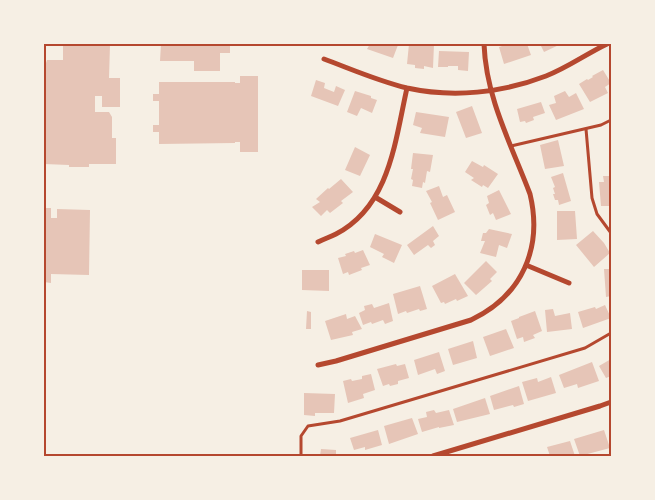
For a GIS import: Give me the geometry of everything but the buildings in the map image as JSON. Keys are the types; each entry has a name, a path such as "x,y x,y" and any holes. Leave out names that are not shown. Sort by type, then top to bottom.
{"street":[{"path":"318,365 471,320 490,309 508,294 526,265 530,254 534,223 530,194 499,118 486,69 484,44"},
{"path":"324,59 407,88 448,93 491,91 547,76 606,44"},
{"path":"318,242 346,228 375,197 390,164 407,88"},
{"path":"375,197 400,212"},
{"path":"526,265 569,283"},
{"path":"433,456 611,402"}],"lane":[{"path":"510,146 601,126 611,120"},
{"path":"586,129 592,198 597,214 611,233"},
{"path":"301,456 301,436 308,426 340,421 585,348 611,333"}]}
